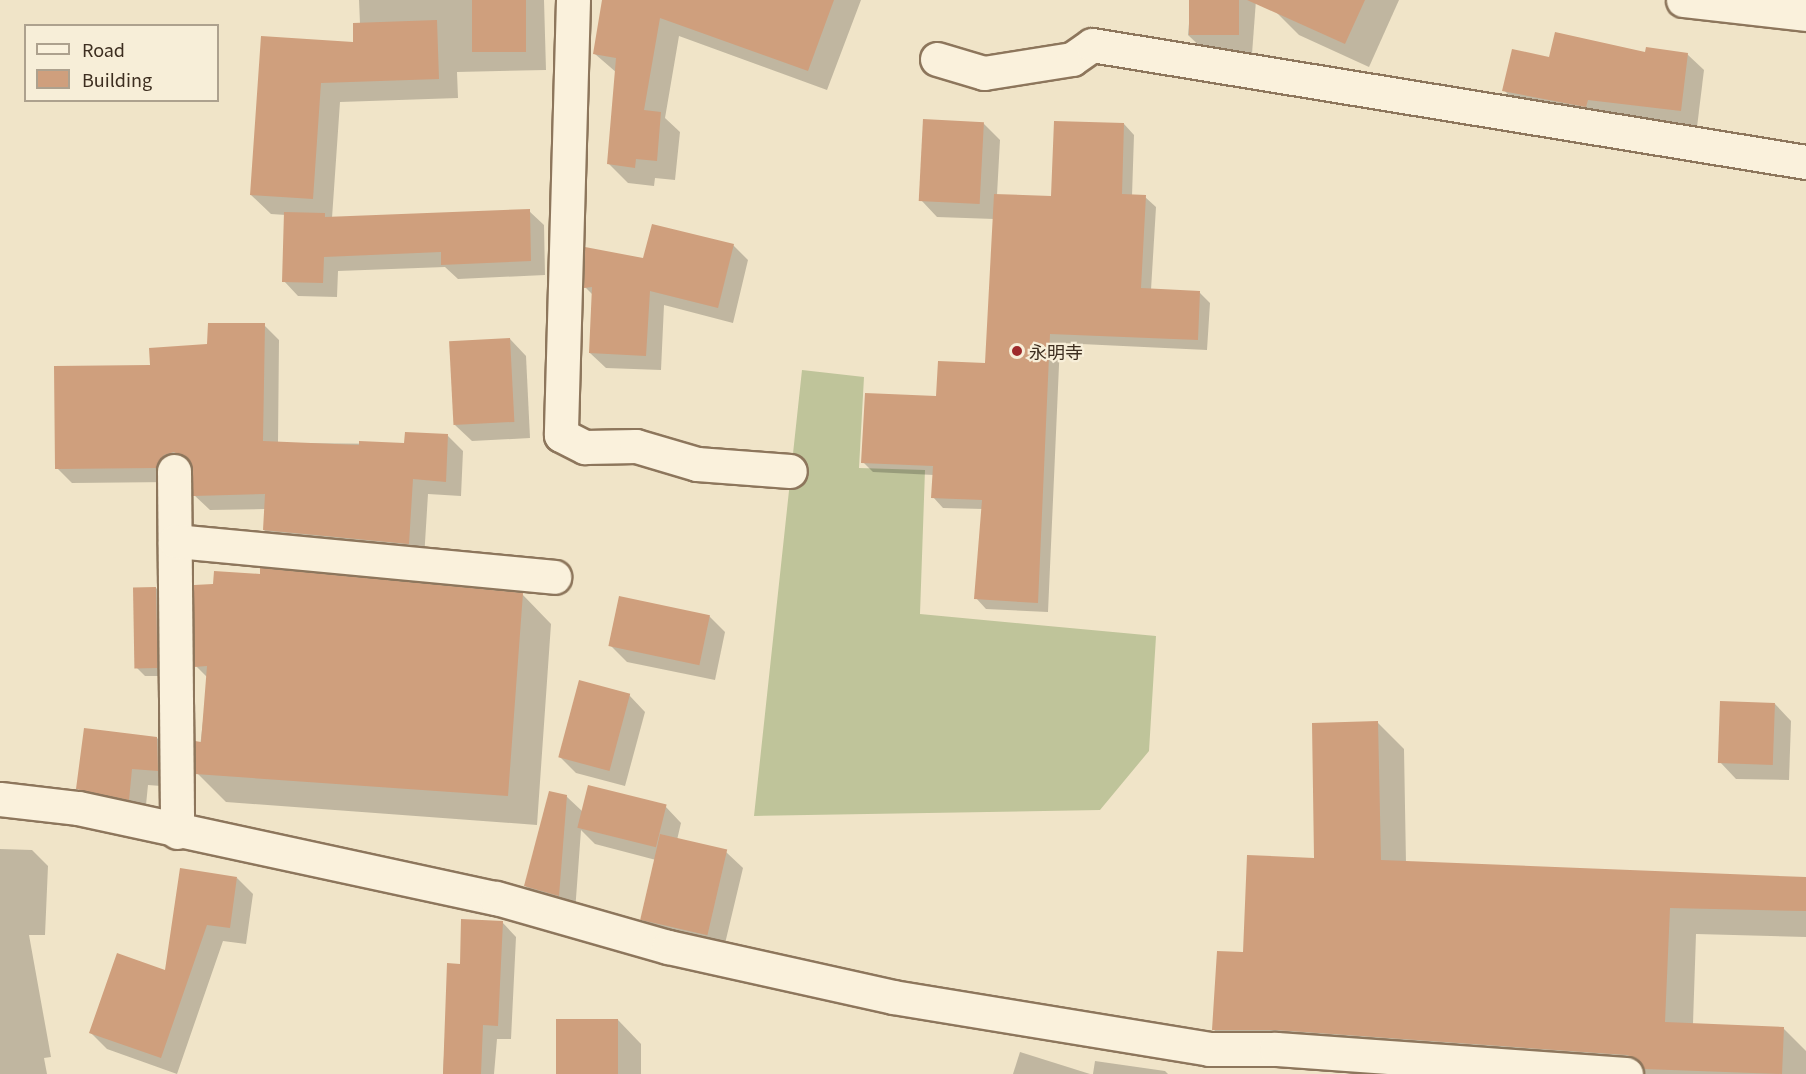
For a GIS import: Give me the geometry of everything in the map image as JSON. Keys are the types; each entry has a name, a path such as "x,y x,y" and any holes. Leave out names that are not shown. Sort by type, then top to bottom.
{"street":[{"path":"573,0 561,435 585,447 636,446 697,464 790,471"},
{"path":"1683,0 1806,14"},
{"path":"938,59 984,73 1072,59 1092,45 1806,162"},
{"path":"174,471 177,832"},
{"path":"175,542 554,577"},
{"path":"0,799 78,808 177,832 496,898 668,947 893,997 1209,1049 1276,1049 1626,1074"}],"green space":[{"path":"802,370 864,377 859,468 925,470 920,614 1156,636 1149,751 1100,810 754,816"}],"building":[{"path":"472,0 526,0 526,52 472,52"},
{"path":"602,0 834,0 808,71 660,18 644,110 661,112 657,161 636,159 635,168 607,164 616,58 593,54"},
{"path":"1189,0 1239,0 1239,35 1189,35"},
{"path":"1247,0 1365,0 1345,44"},
{"path":"437,20 439,79 321,83 313,199 250,195 261,36 353,42 353,23"},
{"path":"1555,32 1645,52 1646,47 1688,53 1681,111 1588,100 1586,107 1502,91 1512,49 1549,57"},
{"path":"923,119 984,122 980,204 919,201"},
{"name":"永明寺","path":"1054,121 1124,123 1122,194 1146,195 1141,288 1200,291 1198,340 1050,334 1038,603 974,599 982,500 931,498 933,466 861,463 865,393 936,396 938,361 985,363 994,194 1051,196"},
{"path":"530,209 531,261 441,265 441,252 324,257 323,283 282,282 284,212 325,213 325,217"},
{"path":"652,224 734,244 718,308 650,291 646,356 589,353 592,287 584,288 585,247 643,258"},
{"path":"208,323 265,323 263,441 359,445 359,441 404,443 405,432 448,434 446,482 413,479 409,544 263,530 265,494 193,496 190,462 174,452 164,455 156,468 55,469 54,366 150,365 149,348 207,344"},
{"path":"510,338 514,422 453,425 449,341"},
{"path":"260,568 523,593 508,796 195,774 195,741 201,742 207,666 194,667 194,585 213,584 214,571 260,574"},
{"path":"133,587 156,587 157,668 134,668"},
{"path":"619,596 710,615 699,665 608,646"},
{"path":"579,680 630,694 609,771 558,757"},
{"path":"1720,701 1775,703 1773,765 1718,763"},
{"path":"1378,721 1381,860 1806,877 1806,911 1670,908 1665,1022 1784,1027 1782,1074 1644,1069 1637,1059 1627,1055 1277,1030 1212,1030 1217,951 1243,952 1247,855 1314,858 1312,723"},
{"path":"84,728 157,737 158,771 132,769 129,800 76,789"},
{"path":"588,785 667,805 656,847 577,828"},
{"path":"549,791 567,795 559,896 524,886"},
{"path":"660,834 727,850 707,935 640,920"},
{"path":"180,868 237,877 230,928 207,925 161,1058 89,1033 117,953 165,970"},
{"path":"461,919 503,921 498,1026 483,1025 481,1074 443,1074 447,963 460,964"},
{"path":"556,1019 618,1019 618,1074 556,1074"}],"place":[{"name":"永明寺","path":"1017,351"}]}
